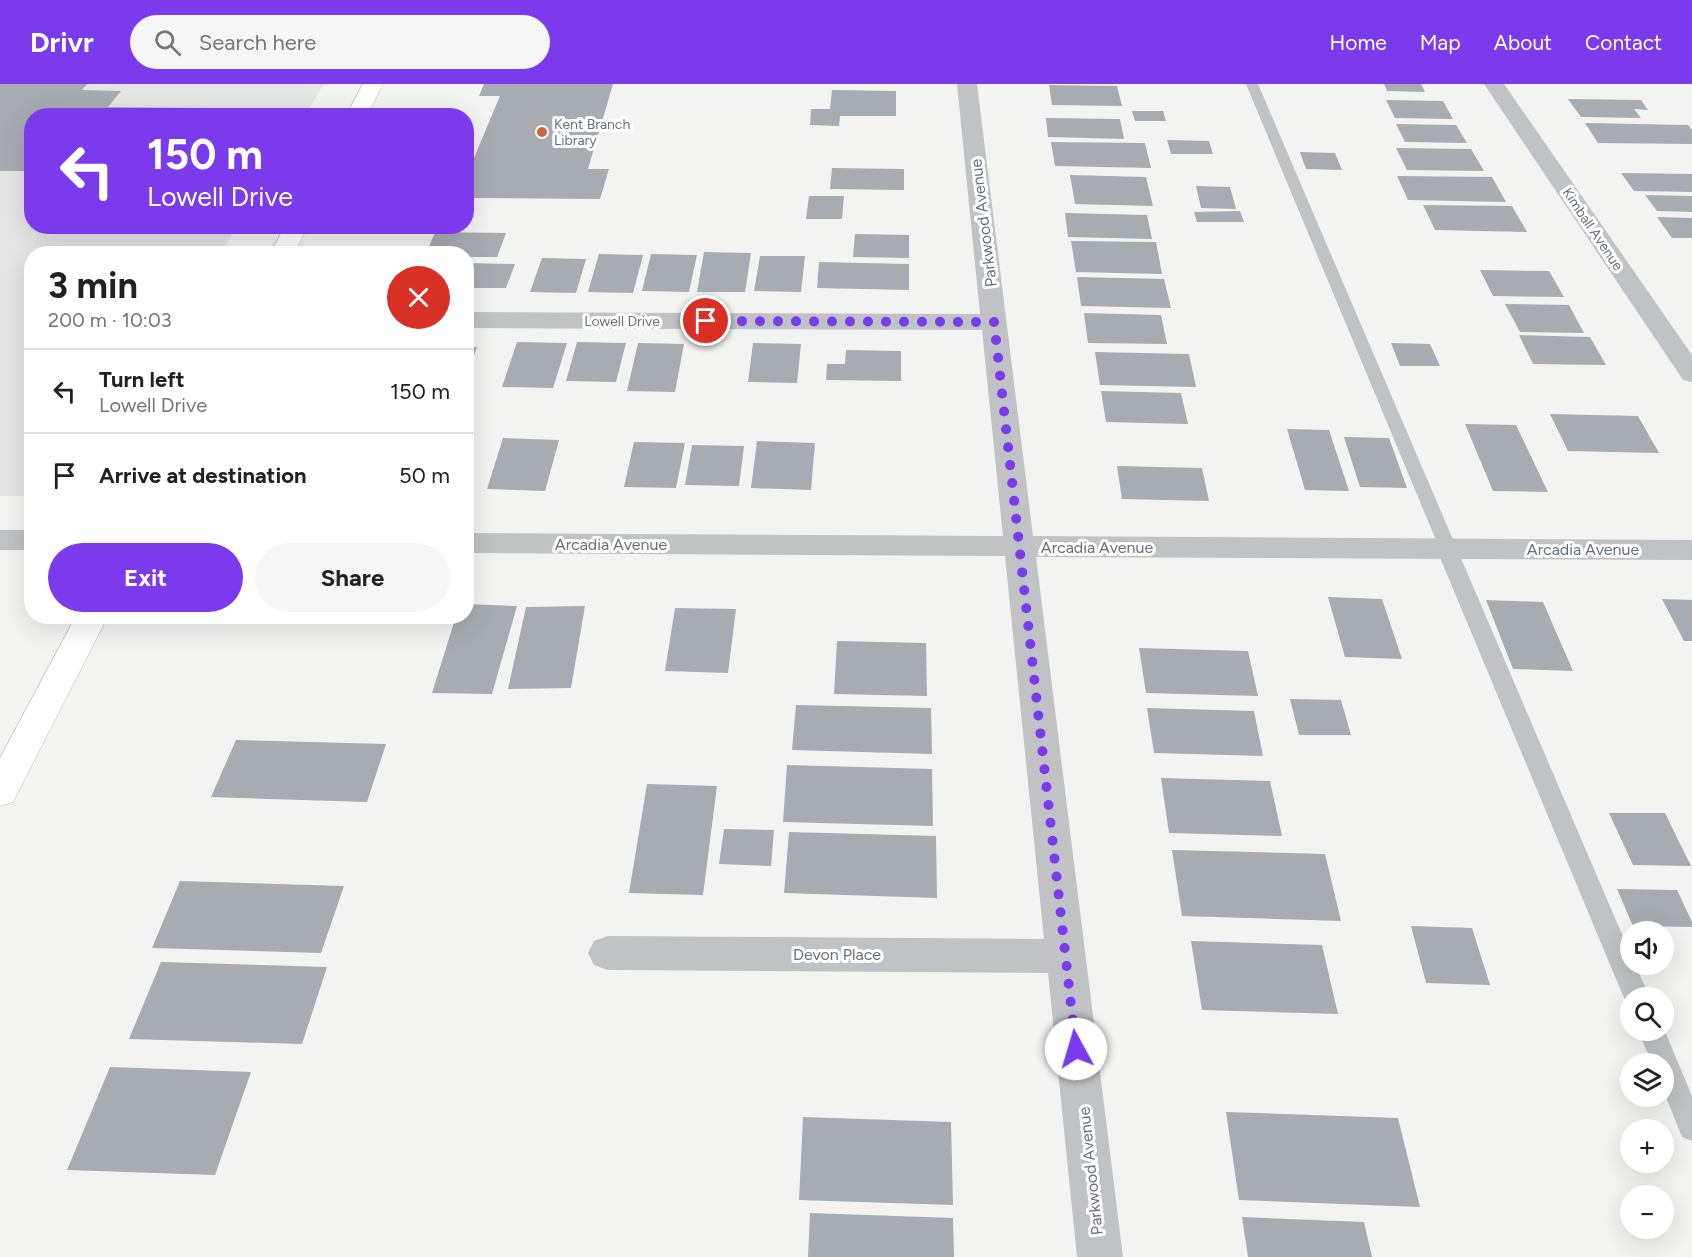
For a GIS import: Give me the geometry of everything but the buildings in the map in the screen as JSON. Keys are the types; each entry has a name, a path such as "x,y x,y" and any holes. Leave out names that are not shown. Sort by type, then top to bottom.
{"main road":[{"path":"360,108 373,84"},
{"path":"0,792 88,624"}],"street":[{"name":"Parkwood Avenue","path":"967,84 1100,1257"},
{"name":"Kimball Avenue","path":"1494,84 1692,374"},
{"name":"Lowell Drive","path":"474,320 994,322"},
{"path":"0,540 24,540"},
{"name":"Arcadia Avenue","path":"474,543 1692,550"},
{"name":"Devon Place","path":"608,952 1066,956"}],"lane":[{"path":"1252,84 1631,987"},
{"path":"1656,1041 1692,1128"}],"shaded area":[{"path":"0,84 324,84 309,108 24,108 24,234 233,234 225,246 24,246 24,496 0,496"}],"place":[{"name":"Kent Branch Library","path":"542,132"}],"route":[{"path":"706,321 994,322 1076,1049"}]}
